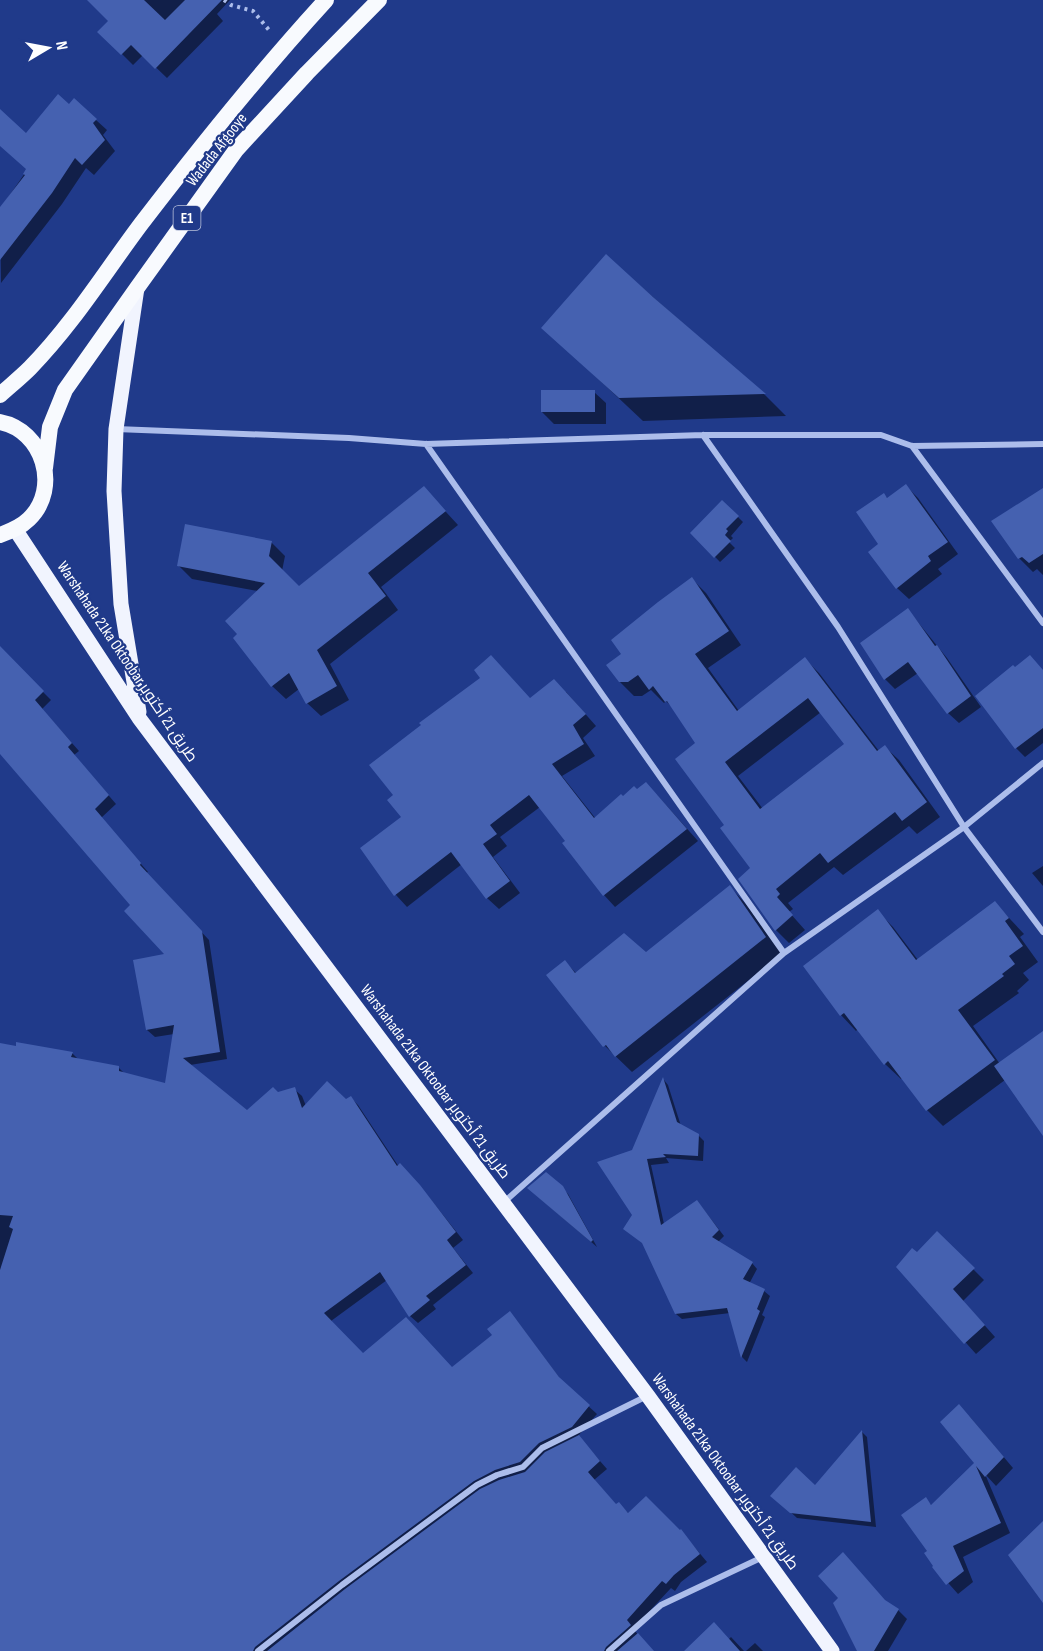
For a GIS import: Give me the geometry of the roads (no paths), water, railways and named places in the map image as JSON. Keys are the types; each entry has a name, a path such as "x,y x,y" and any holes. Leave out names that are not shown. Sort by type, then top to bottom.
{"highway":[{"name":"Wadada Afgooye","path":"0,395 30,368 65,328 141,224 283,47 326,0"},
{"name":"Wadada Afgooye","path":"8,532 30,518 40,503 45,486 50,427 65,390 236,150 379,0"},
{"path":"0,422 9,424 26,434 39,450 45,468"}],"main road":[{"path":"137,288 116,429 114,491 121,604 140,718"},
{"name":"Warshahada 21ka Oktoobar طريق 21 أكتوبر","path":"8,532 140,718 648,1396 832,1651"}],"street":[{"path":"116,429 349,438 426,444 703,435 881,435 912,446 1043,444"},
{"path":"703,435 838,627 964,827 1043,932"},
{"path":"426,444 784,953"},
{"path":"912,446 1043,623"},
{"path":"503,1203 784,953 964,827 1043,763"},
{"path":"258,1651 342,1585 477,1485 497,1475 523,1467 542,1448 648,1396"},
{"path":"609,1651 661,1605 763,1557"}]}
